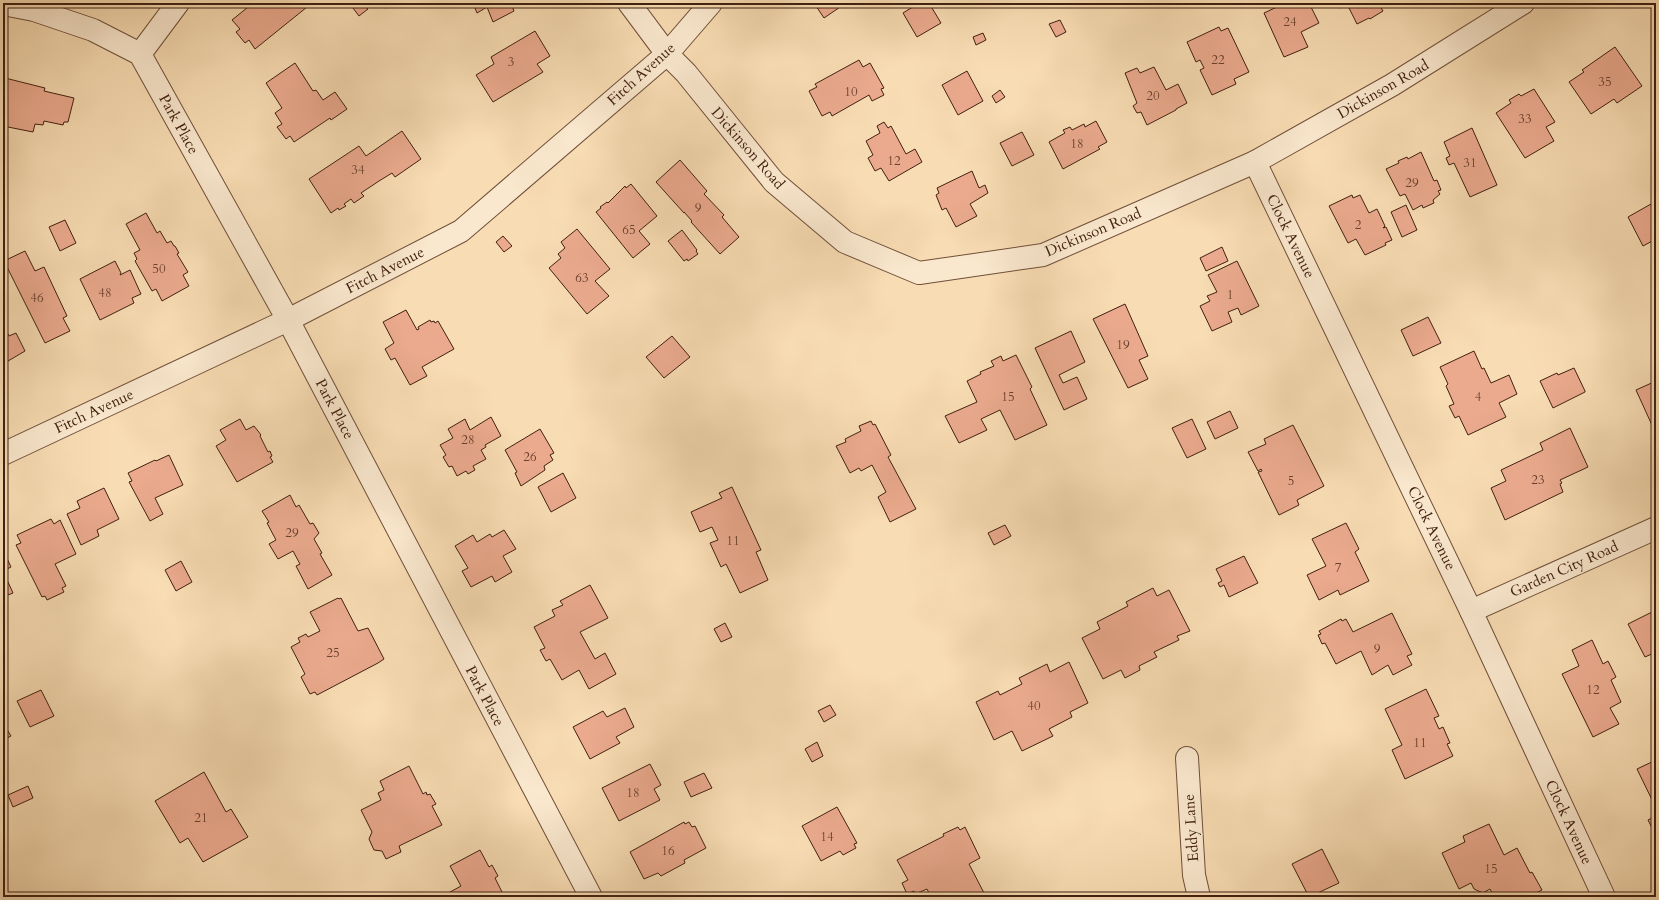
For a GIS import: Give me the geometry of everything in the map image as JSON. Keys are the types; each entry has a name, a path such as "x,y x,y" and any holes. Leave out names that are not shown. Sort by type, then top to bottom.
{"street":[{"path":"3,4 34,10 93,30 140,54 178,3"},
{"name":"Dickinson Road","path":"629,3 667,54 686,73 774,182 845,242 919,273 1043,255 1255,162 1392,85 1523,3"},
{"name":"Fitch Avenue","path":"3,454 288,320 461,231 667,54 711,3"},
{"name":"Park Place","path":"140,54 288,320 591,897"},
{"name":"Clock Avenue","path":"1255,162 1471,611 1604,897"},
{"name":"Garden City Road","path":"1471,611 1656,528"},
{"name":"Eddy Lane","path":"1187,758 1194,875 1199,897"}],"building":[{"path":"253,3 312,3 255,49 249,40 245,43 236,32 240,29 232,20"},
{"path":"363,3 368,9 359,16 350,4"},
{"path":"383,3 398,3 385,8"},
{"path":"473,3 511,3 514,11 493,22 487,7 477,13"},
{"path":"814,3 846,3 824,18"},
{"path":"919,3 929,3 941,23 917,37 903,13"},
{"path":"1278,3 1309,3 1319,23 1301,32 1308,47 1284,57 1264,13 1279,6"},
{"path":"1337,3 1378,3 1383,11 1370,19 1369,18 1357,24 1347,4 1339,8"},
{"path":"1060,20 1066,32 1056,37 1049,24"},
{"path":"1219,27 1221,31 1228,28 1249,72 1234,79 1236,84 1212,95 1200,70 1204,68 1200,60 1196,62 1187,42"},
{"path":"535,31 550,56 537,64 543,72 493,102 476,75 494,64 491,57"},
{"path":"983,33 986,40 976,45 973,37"},
{"path":"1615,47 1642,86 1617,103 1614,99 1591,114 1569,82 1584,72 1582,70"},
{"path":"859,60 863,67 870,63 884,88 881,89 884,95 872,101 869,95 832,116 830,112 822,116 809,91 817,87 815,84"},
{"path":"295,63 313,91 316,90 323,100 335,92 347,109 331,120 330,118 294,142 290,136 286,139 277,127 282,124 275,113 282,108 266,83"},
{"path":"1154,67 1166,90 1178,84 1187,103 1147,125 1141,112 1137,113 1133,106 1137,103 1125,73 1137,68 1140,73"},
{"path":"967,71 983,101 958,115 942,85"},
{"path":"5,78 45,88 44,91 74,98 68,122 64,122 63,125 44,121 43,125 35,124 33,132 3,126 3,85"},
{"path":"1534,89 1555,122 1546,127 1554,141 1525,158 1496,113 1511,103 1509,100 1519,94 1521,96"},
{"path":"1000,90 1005,97 996,103 992,96"},
{"path":"1096,121 1107,142 1098,147 1100,149 1063,169 1049,142 1065,133 1063,130 1070,127 1072,130 1084,124 1085,127"},
{"path":"884,122 888,128 891,126 906,154 915,149 922,162 889,181 881,168 875,171 868,158 873,155 866,141 880,133 877,126"},
{"path":"1472,128 1497,185 1470,197 1454,163 1449,165 1446,158 1450,156 1444,142"},
{"path":"402,131 421,159 395,177 392,173 379,181 361,193 364,196 354,203 351,199 344,204 346,206 339,210 338,208 331,213 309,179 359,146 366,156"},
{"path":"1022,132 1034,155 1012,166 1000,143"},
{"path":"1421,152 1434,181 1437,180 1441,190 1438,191 1440,194 1433,200 1434,203 1423,208 1422,205 1413,210 1405,194 1400,196 1386,169 1399,163 1398,161 1407,157 1408,159"},
{"path":"680,160 707,191 704,194 724,215 722,217 739,237 720,254 656,182"},
{"path":"972,171 979,188 985,185 988,193 970,204 977,216 956,227 946,208 942,210 936,195 939,193 937,188"},
{"path":"631,184 657,216 639,231 650,244 633,258 596,212 601,208 600,207 607,202 608,203 625,186 626,188"},
{"path":"1352,195 1353,198 1360,195 1369,213 1377,209 1385,226 1383,228 1386,227 1392,240 1385,243 1386,245 1365,255 1356,239 1348,243 1329,206"},
{"path":"1651,204 1656,213 1656,239 1643,246 1628,217"},
{"path":"1406,205 1417,230 1402,237 1391,212"},
{"path":"146,213 157,233 160,231 167,243 171,241 175,246 179,253 177,254 188,272 183,275 189,286 162,301 156,289 152,291 135,261 137,259 134,253 140,250 126,224"},
{"path":"65,220 76,243 60,251 49,227"},
{"path":"577,229 610,269 595,281 609,296 587,314 549,268 561,258 558,254 565,248 561,242"},
{"path":"682,230 697,250 696,251 698,254 688,261 687,259 684,261 668,241"},
{"path":"503,236 512,246 504,252 496,242"},
{"path":"1222,247 1228,261 1206,271 1200,258"},
{"path":"25,251 35,271 44,267 67,316 63,318 70,331 45,343 4,261"},
{"path":"115,261 121,273 120,275 130,270 141,294 132,298 134,303 100,320 80,279"},
{"path":"1237,261 1259,306 1241,315 1238,308 1228,312 1232,322 1212,331 1200,306 1210,301 1207,296 1217,292 1208,275"},
{"path":"1125,304 1148,356 1139,360 1148,379 1128,388 1093,319"},
{"path":"406,310 417,330 419,329 418,327 430,320 431,322 434,321 435,323 438,321 454,349 422,367 427,376 410,385 395,358 391,360 385,349 394,343 383,322"},
{"path":"1428,317 1441,343 1413,356 1401,330"},
{"path":"3,324 9,336 16,333 25,351 3,364"},
{"path":"1071,331 1085,362 1059,375 1063,383 1077,377 1087,399 1064,410 1035,348"},
{"path":"672,336 690,357 664,378 646,357"},
{"path":"1474,351 1482,369 1484,368 1491,383 1509,375 1517,394 1499,403 1506,417 1468,435 1459,416 1455,418 1449,406 1454,404 1446,386 1448,384 1440,367"},
{"path":"1016,355 1032,387 1030,389 1047,425 1015,440 1000,410 981,419 987,430 959,443 945,416 977,402 967,381 981,374 980,372 994,366 991,361 1001,356 1003,361"},
{"path":"1574,368 1585,392 1553,408 1540,381 1557,373 1558,375"},
{"path":"1656,381 1656,434 1636,390"},
{"path":"1230,411 1238,428 1215,439 1207,422"},
{"path":"491,417 501,436 485,445 486,447 481,450 486,459 473,466 475,470 468,474 466,471 457,476 452,466 449,467 443,457 446,455 440,445 453,438 448,429 465,419 470,430"},
{"path":"240,419 246,430 254,426 258,431 268,452 270,451 272,456 270,457 273,462 237,482 216,446 226,440 220,430"},
{"path":"1192,419 1206,449 1187,458 1172,428"},
{"path":"871,421 873,425 875,424 891,455 888,457 916,509 890,522 878,497 886,492 872,465 861,471 859,468 850,473 836,446 846,442 845,439 861,431 859,426"},
{"path":"1293,425 1324,486 1297,500 1299,505 1279,515 1258,472 1262,471 1261,469 1258,471 1248,452 1266,444 1264,439"},
{"path":"1570,428 1588,467 1560,480 1562,483 1560,484 1563,492 1505,520 1491,488 1506,481 1501,470 1543,450 1540,443"},
{"path":"540,429 554,453 550,455 553,460 544,466 545,470 521,486 515,473 517,472 505,450"},
{"path":"169,455 183,485 155,498 163,514 150,521 129,482 132,481 128,473"},
{"path":"563,473 576,498 551,512 538,487"},
{"path":"732,487 761,550 756,552 768,580 740,593 726,564 721,567 710,543 718,540 712,527 700,532 691,512 722,498 719,493"},
{"path":"104,488 119,519 97,530 99,536 81,545 67,514 80,508 77,501"},
{"path":"290,495 296,507 299,505 310,524 313,523 319,533 314,539 322,553 320,554 332,575 308,589 296,566 300,564 293,551 278,559 269,544 276,540 267,523 269,522 262,511"},
{"path":"51,519 54,524 60,520 76,554 55,564 66,586 62,588 64,592 47,600 45,596 42,597 16,545 21,543 17,535"},
{"path":"1346,523 1359,549 1355,552 1369,581 1340,595 1338,590 1319,600 1307,575 1326,566 1312,539"},
{"path":"1005,525 1011,536 994,545 988,533"},
{"path":"504,530 516,549 503,556 512,572 495,582 492,576 471,587 462,571 468,568 455,546 473,535 477,542 490,534 492,537"},
{"path":"3,550 11,567 3,571"},
{"path":"1244,556 1258,583 1229,597 1224,585 1220,587 1218,583 1222,581 1216,569"},
{"path":"181,561 192,582 176,591 165,570"},
{"path":"3,571 13,593 3,597"},
{"path":"590,585 608,618 580,632 595,659 605,653 616,674 589,689 579,670 562,680 550,659 546,661 540,650 545,648 534,627 555,616 552,610 563,605 560,601"},
{"path":"1153,588 1157,596 1169,590 1190,631 1177,636 1179,640 1154,652 1157,657 1139,666 1140,670 1125,678 1121,670 1103,679 1082,638 1100,629 1097,622 1128,606 1126,602"},
{"path":"338,598 341,598 358,631 368,628 384,659 317,695 315,692 310,694 301,677 305,674 291,647 300,642 298,638 306,634 308,637 320,631 310,612"},
{"path":"1656,610 1656,652 1645,657 1628,624"},
{"path":"1392,613 1412,654 1407,656 1412,665 1393,675 1388,665 1372,675 1361,651 1336,664 1325,643 1322,644 1318,635 1321,634 1319,631 1341,619 1342,621 1346,619 1353,632"},
{"path":"725,623 732,637 721,642 714,629"},
{"path":"1592,640 1603,664 1608,661 1616,677 1611,680 1621,702 1610,708 1619,724 1593,737 1562,674 1579,666 1572,650"},
{"path":"1069,662 1088,703 1070,712 1072,717 1049,729 1053,736 1022,751 1012,731 994,740 976,702 998,691 1000,695 1022,684 1019,678 1047,664 1050,672"},
{"path":"1426,689 1439,716 1434,718 1439,729 1443,727 1450,743 1447,744 1453,756 1405,779 1392,750 1402,745 1385,709"},
{"path":"41,690 54,716 30,727 17,701"},
{"path":"830,705 836,715 824,722 818,711"},
{"path":"625,708 634,727 616,737 620,743 590,759 573,727 603,711 607,717"},
{"path":"3,723 11,736 3,740"},
{"path":"817,742 823,756 812,762 805,749"},
{"path":"1656,760 1656,808 1637,769"},
{"path":"650,764 661,785 654,789 660,800 619,821 602,788"},
{"path":"409,766 423,794 426,792 427,795 430,794 436,804 432,806 442,825 399,846 401,852 386,859 382,851 374,850 369,839 372,832 361,810 381,800 378,793 384,790 380,781"},
{"path":"204,772 226,812 231,809 248,837 203,862 188,838 180,843 155,801"},
{"path":"704,773 712,788 691,797 684,782"},
{"path":"28,786 33,798 13,807 8,795"},
{"path":"837,807 857,843 854,844 856,848 843,855 840,851 821,861 802,826"},
{"path":"1656,816 1656,836 1648,820"},
{"path":"684,822 685,824 689,822 692,827 695,826 706,848 684,860 685,863 661,876 658,873 644,879 630,852"},
{"path":"1489,824 1504,855 1517,848 1530,873 1532,872 1542,890 1528,897 1494,897 1490,889 1483,893 1474,889 1471,883 1459,889 1442,853 1465,842 1463,836"},
{"path":"958,827 960,830 965,827 980,858 969,864 984,893 976,897 931,897 927,889 915,894 914,891 907,894 902,883 908,880 897,860 944,836 943,834"},
{"path":"1322,849 1339,883 1309,897 1292,864"},
{"path":"480,850 489,867 492,865 498,876 495,878 503,894 498,897 441,897 461,886 450,866"},
{"path":"1113,893 1115,897 1106,897"}]}
